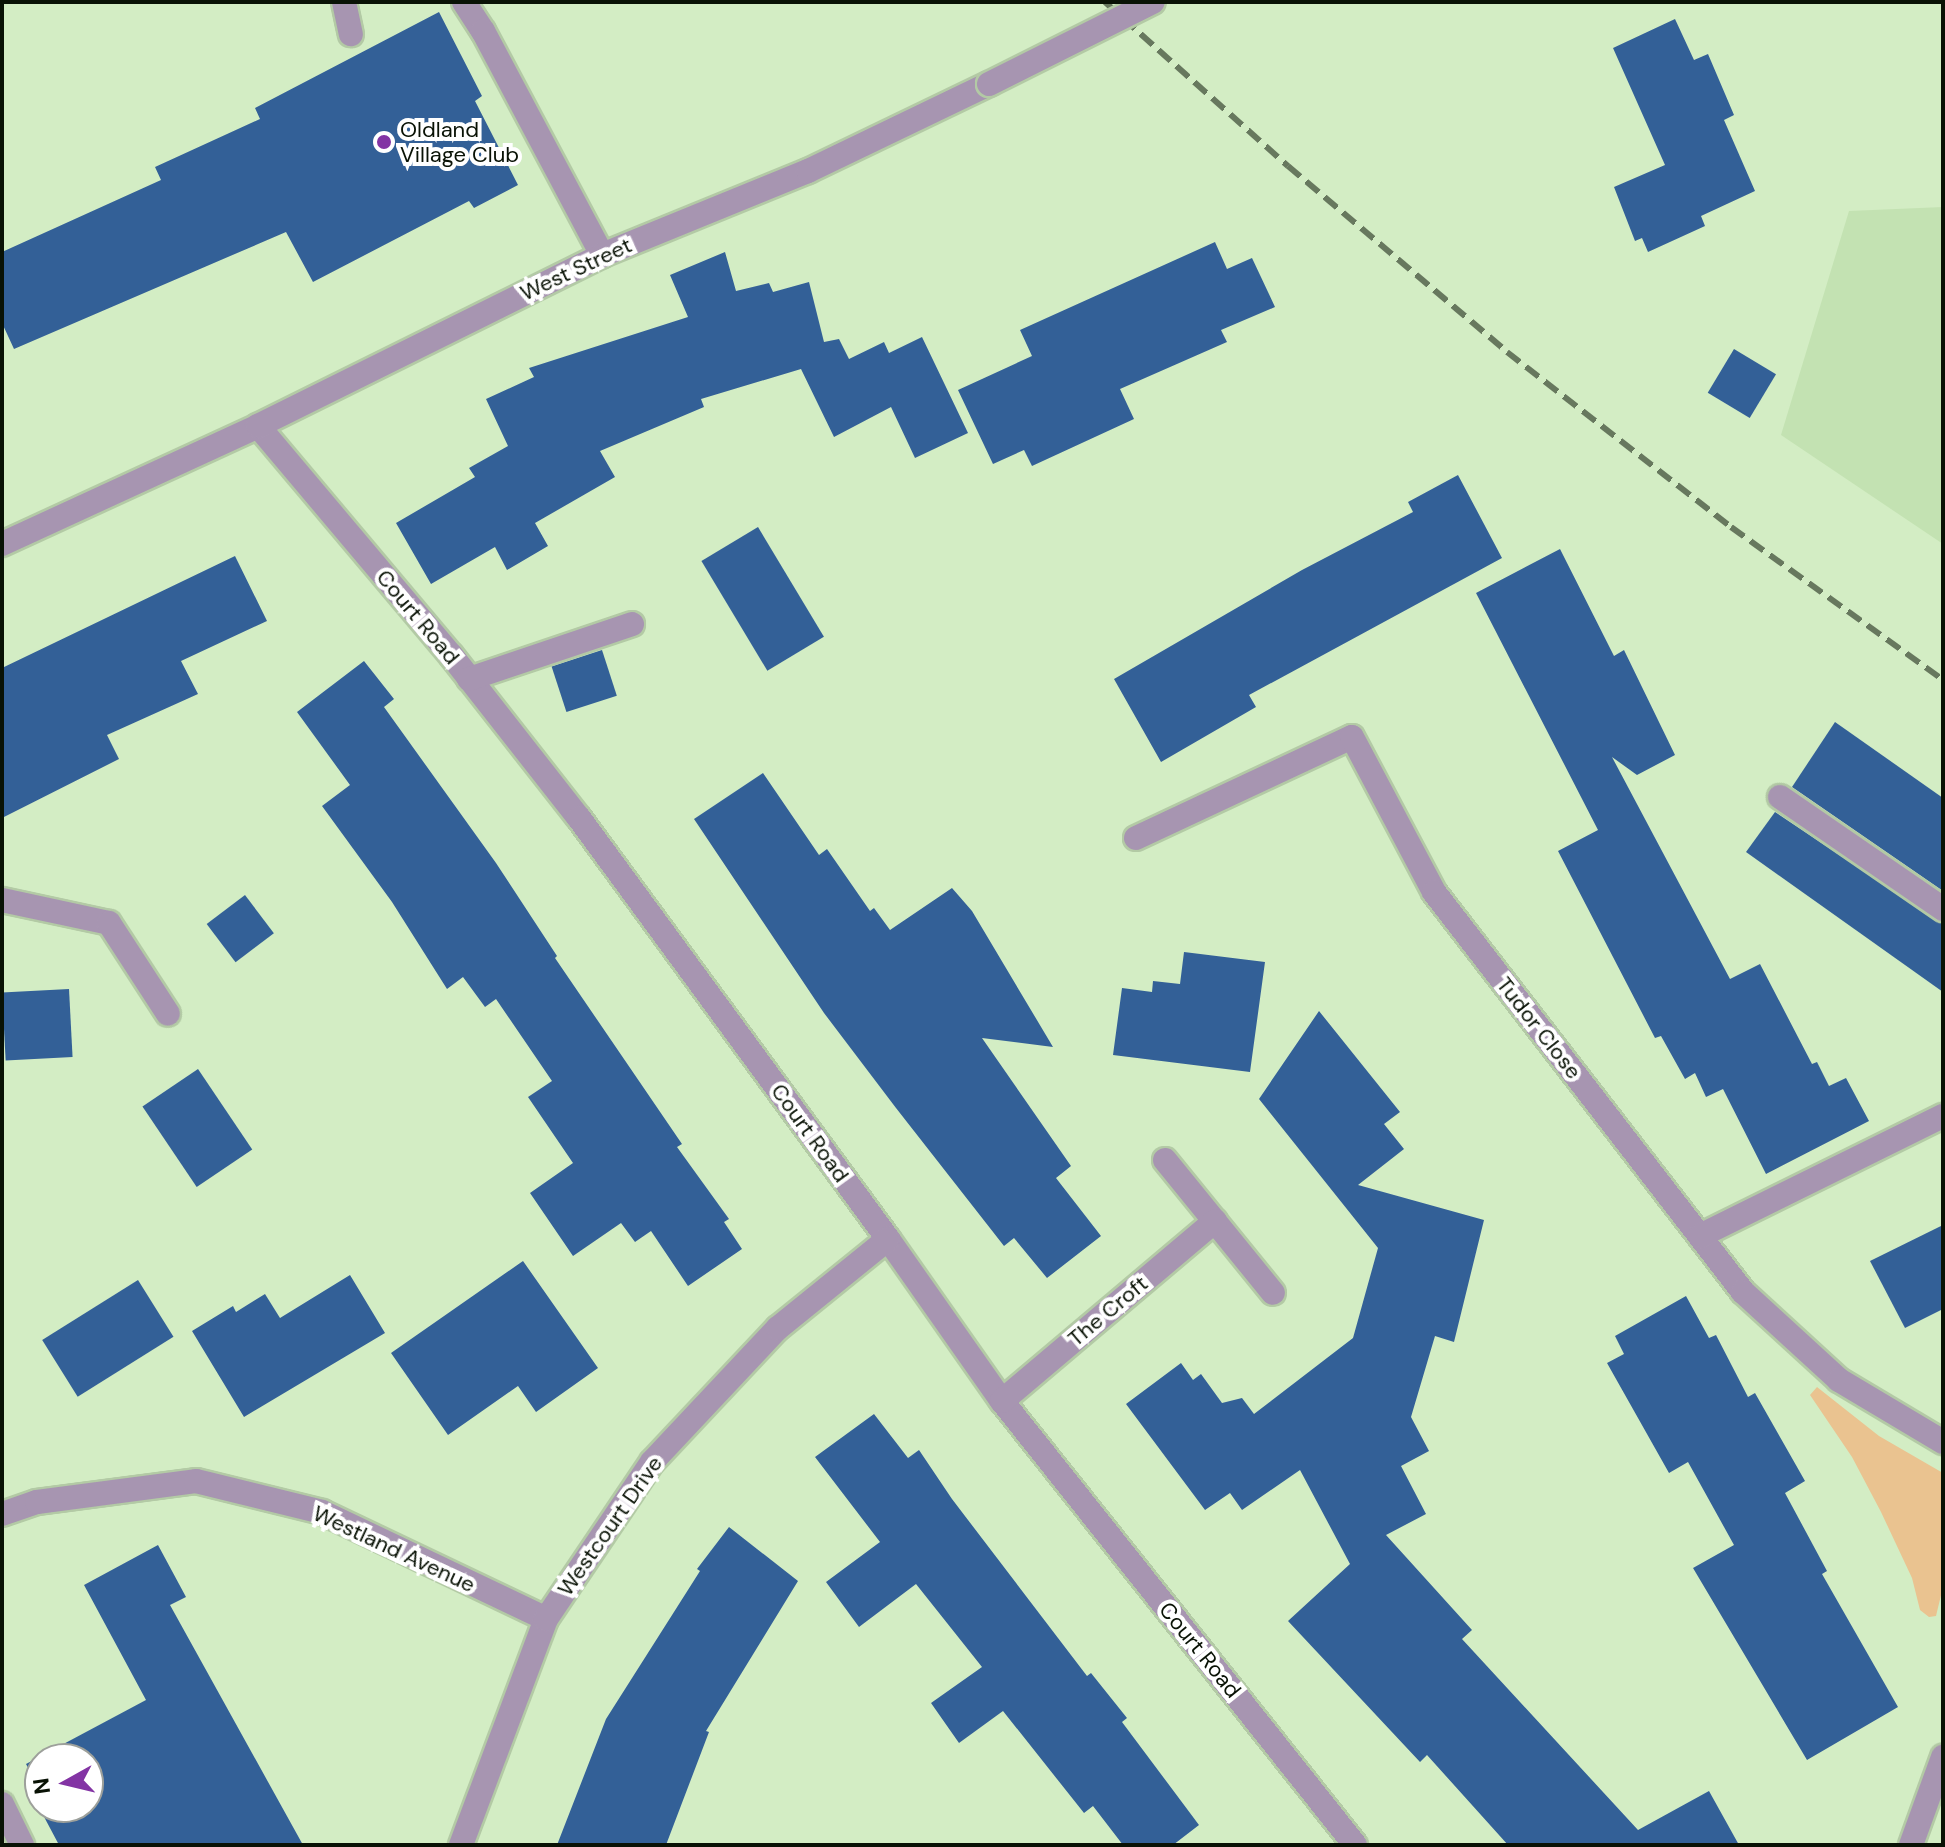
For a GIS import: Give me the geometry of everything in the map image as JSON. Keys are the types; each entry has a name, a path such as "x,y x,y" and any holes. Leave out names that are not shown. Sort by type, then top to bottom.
{"street":[{"path":"344,2 351,34"},
{"path":"464,2 483,31 602,255"},
{"name":"West Street","path":"2,544 258,426 602,255 808,171 1153,2"},
{"name":"Court Road","path":"258,426 469,679 579,818 888,1239 1002,1401 1355,1845"},
{"path":"469,679 632,624"},
{"name":"Tudor Close","path":"1136,838 1352,737 1434,892 1743,1292 1839,1380 1943,1442"},
{"path":"1780,797 1943,909"},
{"path":"2,900 109,923 168,1014"},
{"path":"1700,1236 1943,1116"},
{"path":"1165,1160 1273,1293"},
{"name":"The Croft","path":"1002,1401 1215,1221"},
{"name":"Westcourt Drive","path":"461,1845 546,1619 652,1462 778,1328 888,1239"},
{"name":"Westland Avenue","path":"2,1514 37,1502 196,1481 322,1512 546,1619"},
{"path":"1911,1845 1943,1757"},
{"path":"2,1804 22,1845"}],"shaded area":[{"path":"1943,207 1943,544 1781,435 1849,211"},
{"path":"1817,1387 1879,1436 1943,1473 1943,1587 1936,1616 1929,1617 1920,1610 1912,1578 1881,1512 1852,1457 1810,1395"}],"building":[{"path":"439,12 482,96 475,101 518,185 474,208 469,201 313,282 286,232 14,349 2,323 2,252 161,180 155,167 260,119 255,108"},
{"path":"1675,19 1694,60 1708,54 1734,115 1724,120 1755,191 1701,216 1705,226 1648,252 1642,238 1635,241 1614,187 1665,165 1613,48"},
{"path":"1215,242 1227,269 1252,258 1275,307 1221,330 1227,342 1120,389 1134,419 1032,466 1024,450 993,464 958,390 1032,356 1020,330"},
{"path":"725,252 736,291 769,283 773,292 809,282 824,342 839,339 849,359 884,342 889,353 922,337 968,433 915,458 891,407 834,437 801,369 701,399 704,407 600,451 615,477 535,523 548,546 507,570 495,547 431,584 396,523 475,477 469,468 508,446 486,399 534,377 529,368 688,317 670,275"},
{"path":"1734,349 1776,374 1750,418 1708,393"},
{"path":"1458,475 1502,558 1249,695 1256,707 1161,762 1114,679 1302,570 1413,512 1408,502"},
{"path":"758,527 824,637 767,671 701,561"},
{"path":"1560,549 1614,656 1624,650 1675,755 1637,775 1612,757 1730,979 1760,964 1812,1064 1817,1062 1829,1086 1846,1078 1869,1121 1766,1174 1723,1089 1706,1097 1695,1073 1685,1079 1661,1036 1655,1038 1558,851 1598,830 1476,593"},
{"path":"235,556 267,621 181,661 198,694 107,735 119,759 2,818 2,668"},
{"path":"602,650 617,696 566,712 552,666"},
{"path":"364,661 394,699 384,707 496,863 557,956 555,958 682,1144 677,1147 729,1219 724,1222 742,1249 688,1286 651,1231 635,1242 621,1223 573,1256 530,1193 573,1163 528,1097 552,1081 496,999 485,1007 463,977 447,989 392,902 322,806 350,785 297,712"},
{"path":"1835,722 1943,798 1943,891 1792,787"},
{"path":"763,773 819,855 827,849 870,911 874,908 890,930 952,888 972,911 1053,1047 982,1038 1071,1166 1056,1178 1101,1236 1047,1278 1014,1238 1004,1246 896,1108 824,1013 694,819"},
{"path":"1775,812 1943,924 1943,992 1746,852"},
{"path":"245,895 274,933 236,962 207,924"},
{"path":"1184,952 1265,962 1250,1072 1113,1055 1122,988 1152,992 1153,981 1180,984"},
{"path":"69,989 73,1057 6,1060 2,993"},
{"path":"1319,1011 1400,1112 1384,1124 1404,1149 1358,1185 1484,1220 1454,1342 1435,1336 1411,1417 1429,1451 1401,1466 1426,1514 1386,1535 1472,1630 1462,1639 1638,1830 1709,1791 1739,1845 1508,1845 1427,1755 1420,1762 1288,1621 1350,1564 1300,1470 1242,1510 1230,1493 1205,1510 1126,1404 1181,1363 1193,1380 1201,1374 1222,1403 1242,1398 1254,1414 1353,1338 1378,1248 1259,1099"},
{"path":"198,1069 252,1149 197,1187 142,1106"},
{"path":"1943,1225 1943,1309 1905,1328 1870,1261"},
{"path":"523,1261 598,1368 536,1412 518,1386 448,1435 391,1353"},
{"path":"350,1275 385,1333 244,1417 192,1331 233,1306 236,1312 265,1294 280,1318"},
{"path":"138,1280 174,1337 78,1397 42,1340"},
{"path":"1686,1296 1709,1338 1716,1335 1748,1397 1755,1393 1805,1481 1785,1493 1827,1571 1822,1574 1898,1707 1807,1760 1693,1568 1734,1545 1688,1462 1669,1473 1607,1363 1624,1354 1615,1336"},
{"path":"874,1414 908,1458 919,1450 952,1499 1087,1676 1091,1673 1127,1718 1122,1722 1199,1825 1173,1845 1123,1845 1093,1806 1084,1813 1003,1711 959,1743 931,1703 982,1667 916,1584 859,1627 826,1582 880,1542 815,1457"},
{"path":"729,1527 798,1581 706,1731 709,1732 666,1845 557,1845 606,1719 700,1571 697,1569"},
{"path":"158,1545 186,1597 170,1605 303,1845 59,1845 47,1823 104,1823 104,1743 65,1743 146,1700 84,1585"}],"railway":[{"path":"1105,2 1288,166 1507,352 1731,527 1943,680"}],"place":[{"name":"Oldland Village Club","path":"384,142"}]}
